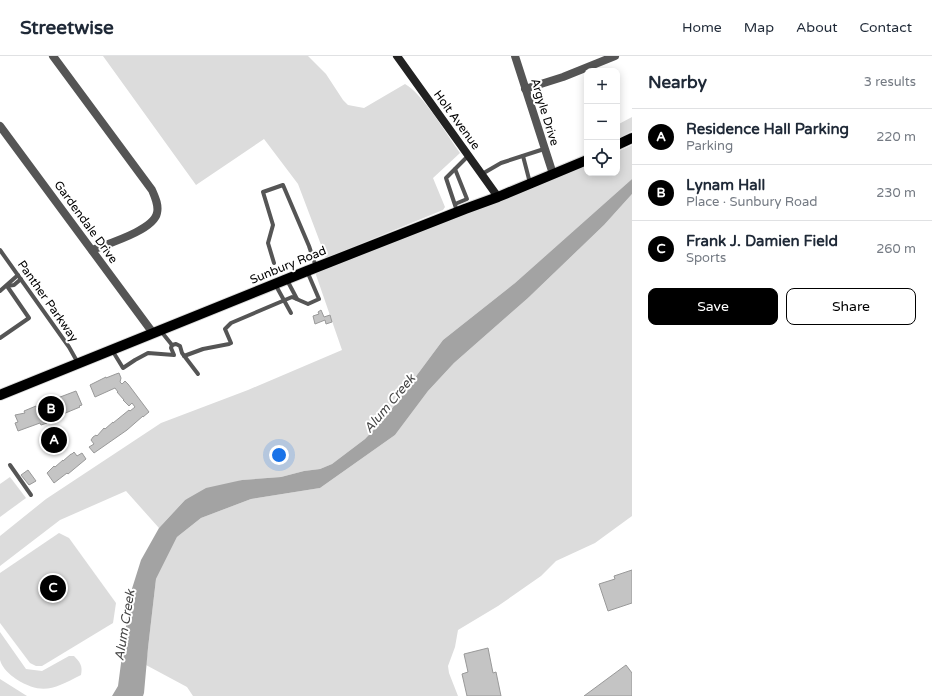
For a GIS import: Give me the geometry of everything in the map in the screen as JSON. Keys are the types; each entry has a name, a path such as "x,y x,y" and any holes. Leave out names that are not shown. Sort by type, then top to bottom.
{"main road":[{"path":"620,144 632,138"},
{"name":"Sunbury Road","path":"0,395 275,284 456,208 498,197 584,161"}],"street":[{"path":"53,56 152,190 157,201 158,214 152,223 144,229 92,250"},
{"name":"Holt Avenue","path":"397,56 498,197"},
{"name":"Argyle Drive","path":"515,56 553,174"},
{"path":"525,89 563,77 615,56"},
{"name":"Gardendale Drive","path":"0,126 92,250 156,331"}],"lane":[{"path":"481,174 501,163 544,149"},
{"path":"456,169 467,199 456,208 446,178 468,156"},
{"path":"523,156 531,184"},
{"path":"112,349 123,368 148,353 178,355 229,344 231,343 226,332 226,327 231,323 292,297 308,304 319,299 311,269 309,246 282,185 263,192 273,225 268,243 274,263"},
{"name":"Panther Parkway","path":"0,250 69,347 78,364"},
{"path":"0,291 18,275"},
{"path":"7,286 14,285 21,279"},
{"path":"287,279 297,299"},
{"path":"275,284 291,313"},
{"path":"0,338 29,318 7,286"},
{"path":"156,331 172,345 176,344 180,346 183,354 198,374"},
{"path":"172,345 171,348 174,355"},
{"path":"10,465 31,495"}],"shaded area":[{"path":"103,56 308,56 326,74 348,105 364,108 405,84 412,89 427,105 460,153 433,178 445,207 443,210 326,258 298,184 264,139 196,185"},
{"path":"632,117 632,131 620,137 620,123"},
{"path":"632,145 632,179 515,283 443,340 385,418 365,439 332,464 320,469 304,471 281,477 242,480 185,500 159,528 126,491 60,520 0,566 0,536 46,499 161,423 248,390 342,350 315,272 584,167 584,176 620,176 620,151"},
{"path":"632,179 632,194 604,225 528,298 454,363 428,391 395,435 320,488 251,499 201,518 177,537 156,579 143,696 112,696 118,686 130,595 141,560 159,528 185,500 206,488 242,480 281,477 304,471 320,469 332,464 365,439 385,418 443,340 515,283"},
{"path":"632,194 632,516 595,543 556,561 541,576 498,606 458,630 455,647 448,666 449,673 458,696 193,696 187,687 146,665 156,579 177,537 201,518 251,499 320,488 395,435 428,391 454,363 528,298 604,225"},
{"path":"10,477 26,498 0,517 0,484"},
{"path":"59,533 69,538 116,603 113,623 42,666 36,666 30,663 0,623 0,573"},
{"path":"0,632 26,669 42,671 69,656 74,656 78,660 82,669 81,675 64,684 49,688 42,689 25,684 11,675 1,663"},
{"path":"0,679 27,696 0,696"}],"building":[{"path":"321,310 324,317 330,315 332,322 326,324 325,320 315,324 313,316 319,314 318,312"},
{"path":"119,373 121,378 120,382 122,384 125,381 128,384 149,412 127,430 94,453 89,447 94,444 91,440 93,437 96,435 97,436 104,428 105,429 135,407 132,403 129,406 115,388 95,397 90,385 106,377"},
{"path":"76,391 82,405 79,406 80,407 46,421 47,423 41,425 40,423 18,431 15,423 18,422 15,415 25,413 24,411 36,406 37,408 40,407 39,405"},
{"path":"74,452 77,456 82,453 86,459 54,483 47,473 54,466 55,467"},
{"path":"28,470 36,481 29,485 21,475"},
{"path":"632,570 632,603 608,611 599,584 615,579 614,576"},
{"path":"488,648 493,673 496,672 501,696 467,696 462,674 468,672 464,654"},
{"path":"626,665 632,673 632,696 584,696"}],"place":[{"name":"Lynam Hall","path":"51,409"},
{"name":"Residence Hall Parking","path":"54,440"},
{"name":"Frank J. Damien Field","path":"53,588"}],"water label":[{"name":"Alum Creek","path":"389,403"},
{"name":"Alum Creek","path":"124,625"}]}
